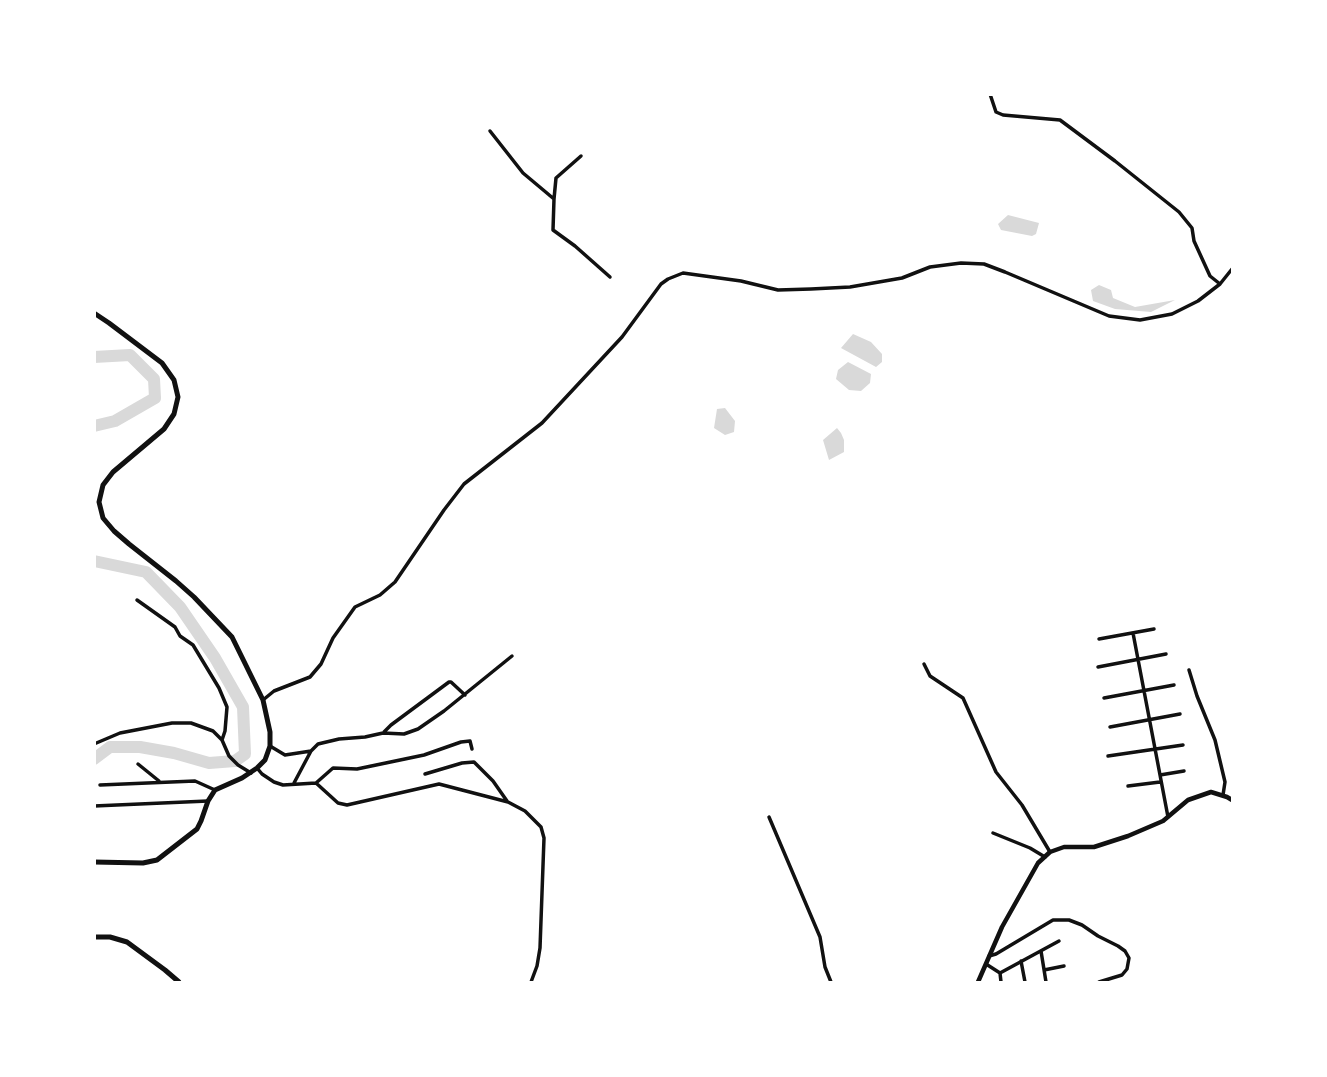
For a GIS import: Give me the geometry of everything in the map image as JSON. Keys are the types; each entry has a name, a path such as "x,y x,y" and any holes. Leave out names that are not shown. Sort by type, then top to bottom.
{"main road":[{"path":"94,313 162,363 174,380 178,397 170,421 164,429 113,472 103,485 99,502 103,518 128,544 194,597 232,637 263,700 269,722 270,746 265,760 251,773 215,790 197,829 157,860 143,863 94,862"},
{"path":"96,937 119,939 127,943 179,982"}],"street":[{"path":"990,94 996,112 1003,115 1060,120 1179,212 1192,228 1194,241 1210,276 1220,284"},
{"path":"489,131 523,173 554,199"},
{"path":"581,156 556,178 553,230 610,277"},
{"path":"263,700 274,691 310,677 321,664 333,638 355,607 380,595 395,582 464,484 542,423 622,337 661,284 668,279 684,273 741,281 778,290 811,289 850,287 902,278 930,267 961,263 984,264 1109,316 1140,320 1172,314 1198,301 1220,284 1233,269"},
{"path":"137,600 175,627 180,636 193,645 219,688 227,707 222,740"},
{"path":"1099,639 1154,629"},
{"path":"1133,633 1168,817"},
{"path":"1098,667 1166,654"},
{"path":"294,783 311,751 318,744 383,733 404,734 418,729 512,656"},
{"path":"924,664 930,676 963,698 996,772 1022,805 1050,852"},
{"path":"1189,670 1215,740 1225,782 1223,796"},
{"path":"383,733 449,682 465,695"},
{"path":"1104,698 1174,685"},
{"path":"1110,727 1180,714"},
{"path":"94,744 120,733 173,723 191,723 213,731 238,765 251,773"},
{"path":"257,768 274,782 283,785 316,783 333,768 357,769 424,755 461,742 470,741 472,748"},
{"path":"1108,756 1183,745"},
{"path":"270,746 285,755 311,751"},
{"path":"425,774 474,762 493,781 508,802"},
{"path":"138,764 161,782"},
{"path":"1160,775 1184,771"},
{"path":"100,785 195,781 215,790"},
{"path":"1128,786 1161,781"},
{"path":"316,783 338,803 347,805 439,784 508,802 524,811 541,827 544,838 540,948 531,982"},
{"path":"978,982 1002,927 1038,863 1050,852 1064,847 1094,847 1163,821 1188,800 1211,792 1233,800"},
{"path":"94,806 208,801"},
{"path":"768,817 820,937 825,967 831,982"},
{"path":"993,833 1045,857"},
{"path":"989,956 1053,920 1069,920 1118,946 1129,958 1127,970 1122,975 1099,982"},
{"path":"94,945 96,937"},
{"path":"1000,973 1059,941"},
{"path":"1041,951 1046,982"},
{"path":"1021,961 1025,982"},
{"path":"986,964 1000,973"},
{"path":"1044,970 1064,966"},
{"path":"1000,973 1001,982"}],"shaded area":[{"path":"1008,215 1039,223 1036,234 1032,236 1001,230 998,224"},
{"path":"1099,285 1111,290 1113,298 1135,307 1175,300 1151,312 1115,309 1093,301 1091,290"},
{"path":"853,334 871,342 882,354 882,362 876,367 841,348"},
{"path":"848,362 871,374 870,383 861,391 849,390 836,379 838,370"},
{"path":"725,408 735,421 734,432 725,435 714,428 717,409"},
{"path":"837,428 844,440 844,452 829,460 823,440"}],"waterway":[{"path":"94,357 130,355 154,379 155,398 115,421 94,426"},
{"path":"94,561 146,572 180,607 215,658 243,707 245,754 235,761 209,763 140,747 110,747 94,759"}]}
